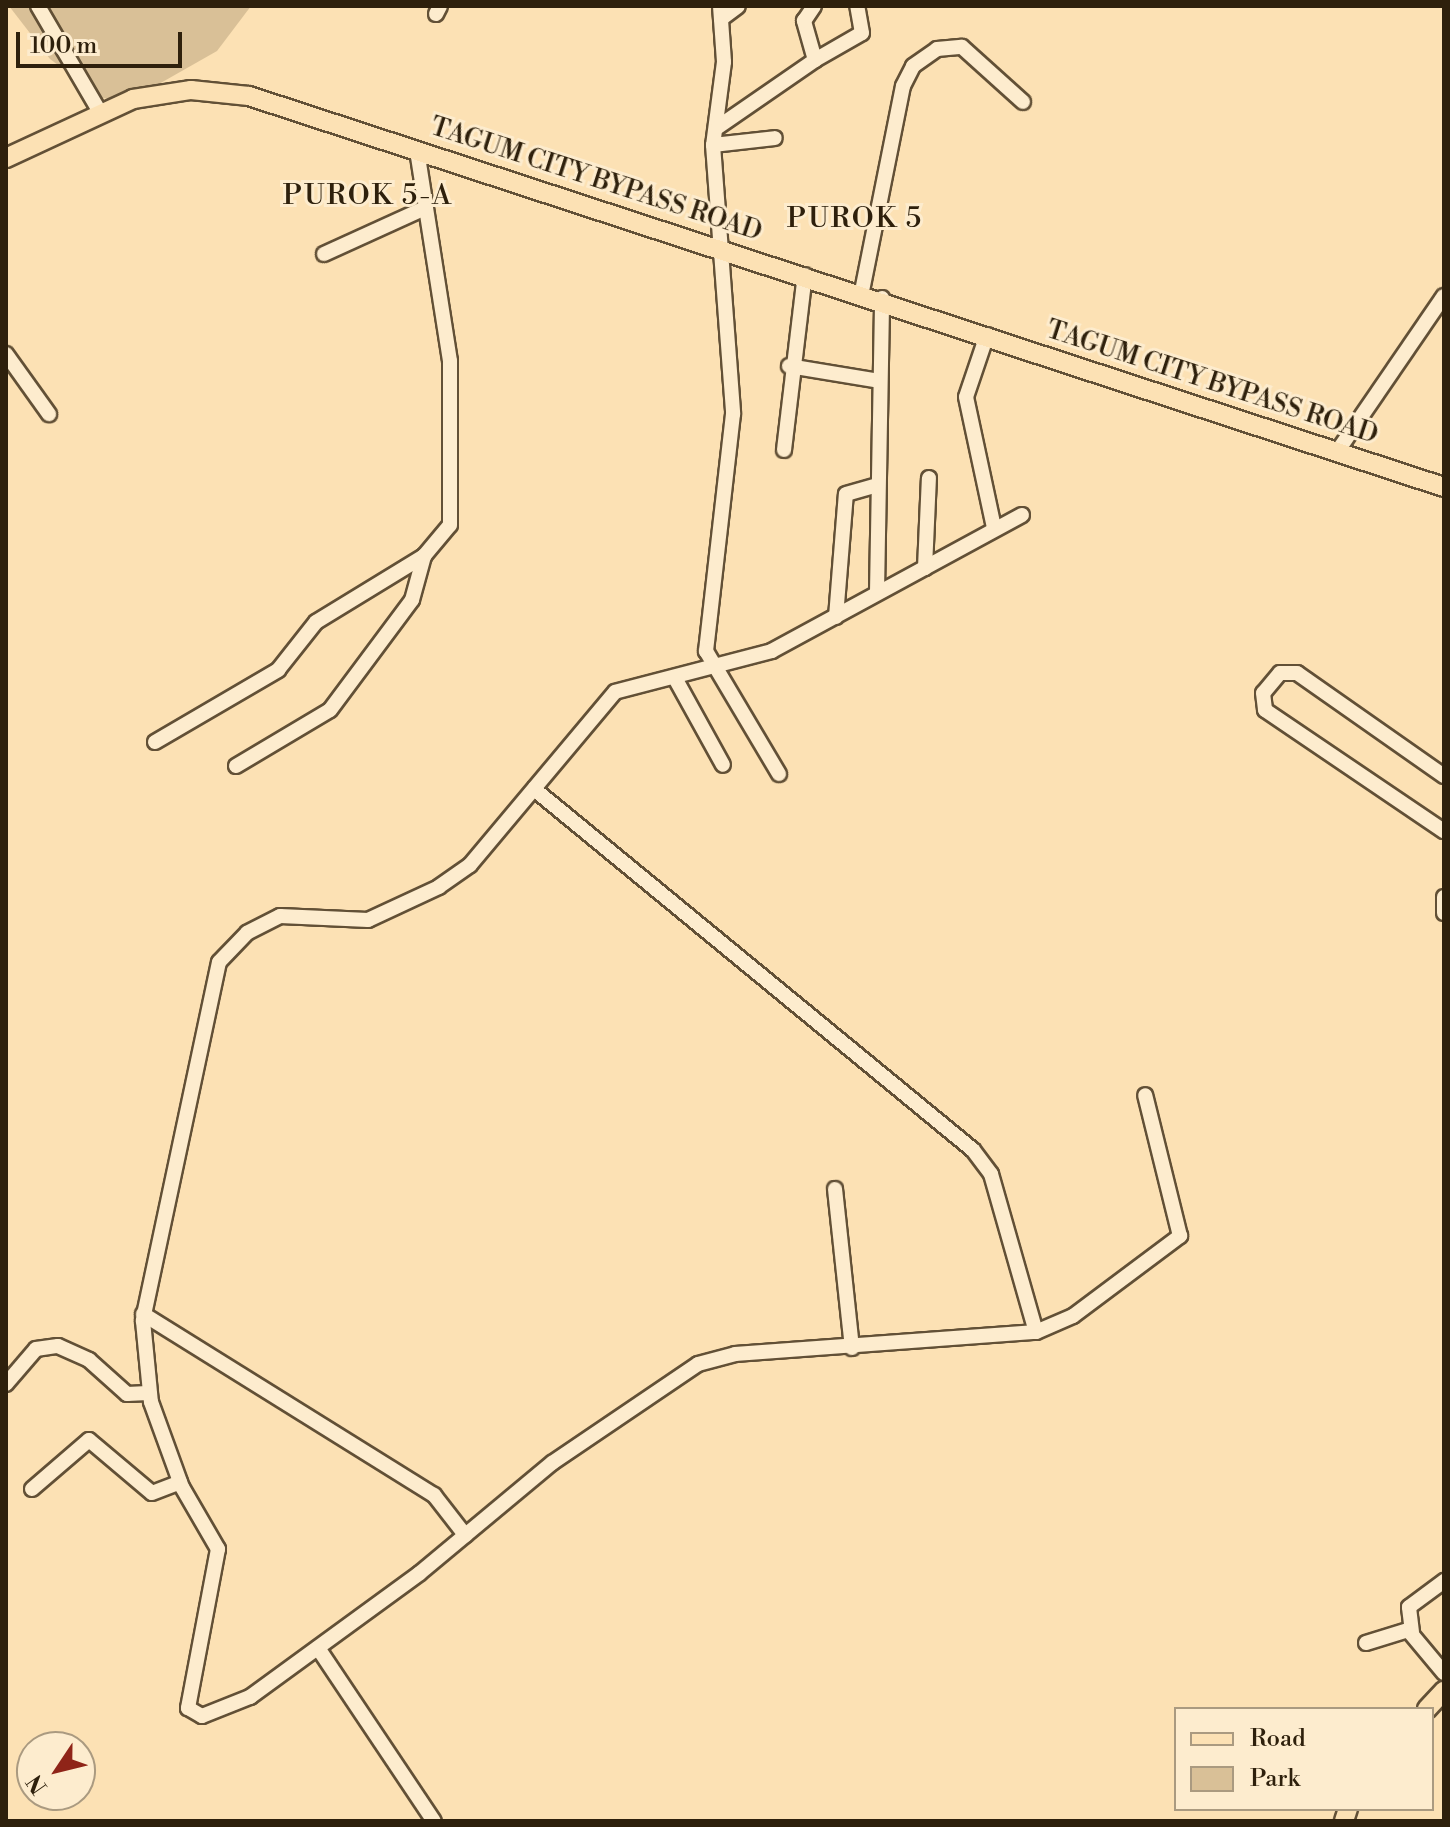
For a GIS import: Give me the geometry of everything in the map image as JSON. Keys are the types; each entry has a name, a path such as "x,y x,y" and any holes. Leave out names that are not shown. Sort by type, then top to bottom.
{"main road":[{"name":"TAGUM CITY BYPASS ROAD","path":"6,158 100,112 161,94 221,91 862,291 1444,487"},
{"path":"1429,1707 1444,1691"}],"street":[{"path":"38,6 100,112"},
{"path":"738,6 720,12 717,127 713,145 733,414 706,644 712,667 779,774"},
{"path":"814,6 804,21 815,60"},
{"path":"717,127 815,60 862,33 857,6"},
{"path":"862,291 903,86 913,66 937,49 962,47 1023,102"},
{"path":"713,145 775,138"},
{"path":"155,742 278,670 316,622 424,556 450,525 454,419 417,150"},
{"path":"324,254 425,208"},
{"path":"784,450 789,366 805,275"},
{"path":"1337,452 1444,296"},
{"path":"877,592 882,298"},
{"path":"987,335 966,397 994,528"},
{"path":"6,354 49,414"},
{"path":"789,366 880,381"},
{"path":"925,568 929,478"},
{"path":"836,617 846,494 877,485"},
{"path":"1022,515 772,651 675,678 627,686 607,698 470,865 439,887 368,920 280,916 247,933 219,962 143,1314 148,1393 180,1482 218,1549 187,1703 191,1712 244,1701 465,1535 552,1463 698,1364 735,1354 852,1348 1036,1332 1073,1316 1178,1240 1145,1095"},
{"path":"236,766 330,710 412,600 424,556"},
{"path":"1444,776 1297,673 1280,673 1263,693 1265,710 1444,831"},
{"path":"675,678 723,765"},
{"path":"534,789 973,1150 991,1174 1036,1332"},
{"path":"1444,897 1444,913"},
{"path":"835,1189 852,1348"},
{"path":"143,1314 434,1495 465,1535"},
{"path":"6,1384 36,1349 58,1346 89,1360 127,1394 148,1393"},
{"path":"32,1489 89,1440 152,1493 180,1482"},
{"path":"1444,1581 1409,1607 1412,1632 1444,1673"},
{"path":"1366,1643 1412,1632"},
{"path":"318,1648 434,1821"}],"green space":[{"path":"9,6 251,6 217,51 129,101 102,98 50,59"}],"district":[{"name":"PUROK 5-A","path":"368,196"},
{"name":"PUROK 5","path":"855,219"}]}
